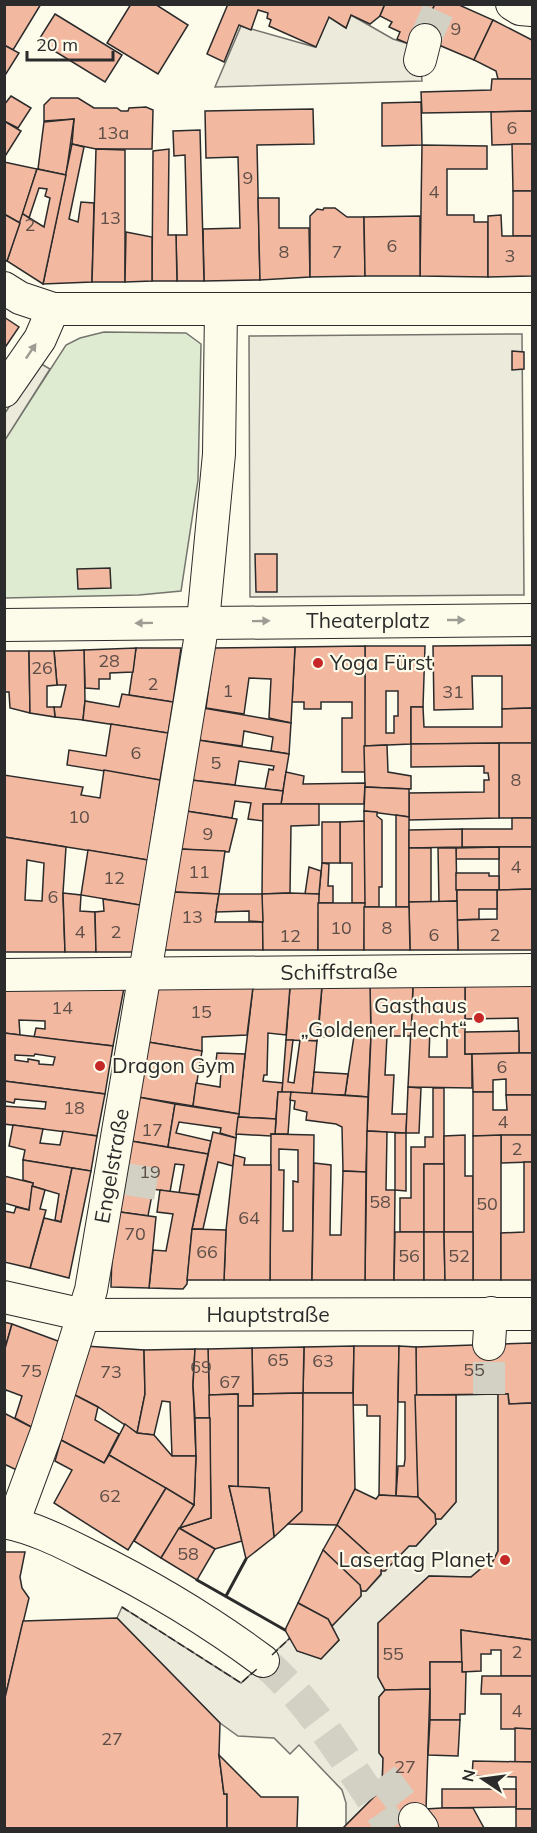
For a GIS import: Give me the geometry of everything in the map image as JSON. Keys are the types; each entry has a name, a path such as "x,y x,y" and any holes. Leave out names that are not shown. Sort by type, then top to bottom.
{"street":[{"path":"512,4 520,9 532,10"},
{"path":"4,288 20,298 53,309 532,309"},
{"path":"4,391 40,339 53,309"},
{"path":"203,622 219,454 221,309"},
{"name":"Theaterplatz","path":"4,625 532,620"},
{"name":"Engelstraße","path":"9,1523 15,1484 46,1434 84,1315 118,1178 145,973 203,622"},
{"name":"Schiffstraße","path":"4,975 532,970"},
{"name":"Hauptstraße","path":"4,1297 84,1315 335,1316 490,1328 532,1314"},
{"path":"9,1523 43,1533 129,1575 191,1611 262,1661"}],"green space":[{"path":"104,332 186,333 201,344 198,480 181,591 139,595 5,598 4,441 66,345 80,338"}],"shaded area":[{"path":"351,15 393,39 409,44 420,60 422,81 215,87 241,26 315,47 329,17 346,28"},
{"path":"522,334 524,595 250,597 249,336"},
{"path":"38,362 50,369 5,440 5,413"},
{"path":"498,1394 498,1551 493,1561 491,1560 471,1577 429,1576 378,1623 378,1677 385,1690 379,1697 379,1752 383,1758 382,1789 346,1825 346,1803 342,1790 299,1745 290,1754 274,1738 238,1736 220,1723 117,1618 122,1607 241,1683 290,1638 298,1651 321,1659 339,1640 332,1626 361,1596 361,1591 366,1591 381,1575 381,1571 409,1546 416,1546 436,1524 435,1519 441,1519 456,1502 456,1395"}],"building":[{"path":"4,4 41,4 13,50 4,45"},
{"path":"131,4 155,4 188,25 158,74 107,43"},
{"path":"228,4 385,4 380,16 370,24 351,15 346,28 329,17 316,47 269,26 271,20 267,18 268,13 258,10 251,30 239,25 224,62 207,54"},
{"path":"385,4 435,4 420,37 409,44 397,39 400,32 389,27 392,22 380,16"},
{"path":"435,4 457,4 493,20 474,60 420,37"},
{"path":"55,14 122,55 105,82 38,41"},
{"path":"493,20 532,40 532,79 498,79 496,71 474,60"},
{"path":"4,45 19,53 4,77"},
{"path":"492,79 532,79 532,111 422,113 421,92 491,90"},
{"path":"11,96 31,108 18,128 4,121 4,105"},
{"path":"51,98 78,98 94,108 117,108 121,111 128,111 129,108 146,107 153,110 152,149 96,149 72,144 74,119 44,121 44,105"},
{"path":"421,102 422,145 382,146 382,103"},
{"path":"313,109 314,144 257,145 260,280 204,281 203,229 240,228 238,157 206,158 205,111"},
{"path":"532,111 532,144 492,145 491,112"},
{"path":"74,119 66,175 38,169 44,122"},
{"path":"4,121 21,131 4,158"},
{"path":"200,130 204,281 177,281 176,235 187,235 185,155 174,156 173,131"},
{"path":"72,144 84,147 69,219 78,222 81,202 94,203 92,282 43,284"},
{"path":"512,144 532,144 532,191 513,191"},
{"path":"422,145 487,146 487,169 447,169 447,215 474,215 474,222 488,222 488,277 420,276"},
{"path":"96,149 125,150 125,282 92,282"},
{"path":"169,149 168,235 176,235 177,281 152,281 153,151"},
{"path":"4,162 37,169 20,223 4,214"},
{"path":"37,169 66,175 43,284 7,261","holes":["39,188 47,189 45,196 50,198 44,227 29,218"]},
{"path":"513,191 532,191 532,236 513,236"},
{"path":"258,198 279,198 279,228 309,228 310,277 260,280"},
{"path":"324,208 335,208 347,217 364,217 365,276 310,277 310,216 317,209 323,210"},
{"path":"4,214 20,223 7,261 4,259"},
{"path":"501,215 502,236 532,236 532,276 488,277 488,216"},
{"path":"420,216 420,276 365,276 364,217"},
{"path":"126,232 152,237 152,281 125,282"},
{"path":"4,317 19,327 4,349"},
{"path":"512,351 524,352 524,369 512,370"},
{"path":"255,554 277,554 277,592 256,592"},
{"path":"110,568 111,588 78,589 77,569"},
{"path":"532,645 532,708 502,709 502,676 472,676 473,709 434,710 433,646"},
{"path":"365,646 425,646 423,707 411,707 411,744 364,746","holes":["386,691 398,691 398,716 394,716 394,733 386,733"]},
{"path":"365,646 365,772 342,772 342,718 352,718 352,702 321,702 321,709 304,709 304,702 292,702 295,647"},
{"path":"295,647 291,723 269,718 271,679 249,678 244,714 206,708 214,648"},
{"path":"136,648 181,648 173,702 129,695"},
{"path":"136,648 133,672 110,673 110,679 99,679 99,689 85,688 84,650"},
{"path":"84,650 83,720 55,717 54,707 61,707 66,685 57,685 54,651"},
{"path":"4,651 29,651 30,713 10,708 9,692 4,692"},
{"path":"29,651 54,651 57,685 47,686 47,707 54,707 55,717 30,713"},
{"path":"122,694 173,702 168,733 83,720 85,701 119,707"},
{"path":"411,707 423,707 424,727 502,727 502,709 532,708 532,743 411,744"},
{"path":"203,708 291,723 289,754 271,751 273,737 244,731 242,746 198,740"},
{"path":"111,724 168,733 160,780 67,765 69,750 106,756"},
{"path":"198,740 289,754 283,791 265,789 269,769 273,770 274,766 239,761 235,785 191,780"},
{"path":"499,743 532,743 532,818 499,818"},
{"path":"499,743 499,818 409,820 409,793 484,792 484,780 489,780 488,773 484,773 484,766 411,767 411,744"},
{"path":"387,745 388,772 411,776 411,789 365,787 364,746"},
{"path":"104,770 160,780 148,860 4,837 4,775 83,787 81,795 100,798"},
{"path":"286,772 304,776 303,784 365,783 364,804 281,804"},
{"path":"191,780 283,791 281,804 263,804 263,821 248,819 251,803 235,801 232,818 186,811"},
{"path":"365,787 409,789 409,817 364,811"},
{"path":"263,804 319,804 319,825 291,826 290,893 262,894"},
{"path":"186,811 237,819 229,852 180,849"},
{"path":"364,811 377,812 377,816 382,820 382,887 379,887 379,907 364,907"},
{"path":"396,815 409,817 409,907 396,907"},
{"path":"512,818 532,818 532,847 462,847 462,829 512,829"},
{"path":"364,821 365,903 352,903 352,863 340,863 340,822"},
{"path":"322,822 340,822 340,863 322,863"},
{"path":"462,829 462,847 409,848 409,830"},
{"path":"4,837 66,847 63,893 65,952 4,952","holes":["27,860 44,863 42,901 25,900"]},
{"path":"499,847 532,847 532,889 499,890"},
{"path":"499,847 499,859 456,859 456,848"},
{"path":"409,848 431,848 431,902 409,902"},
{"path":"438,848 456,848 457,901 439,902"},
{"path":"180,849 225,851 219,894 173,892"},
{"path":"88,850 148,860 140,905 81,895"},
{"path":"322,863 329,864 328,886 333,886 333,903 318,903"},
{"path":"309,867 321,871 319,894 305,894"},
{"path":"456,873 489,873 489,876 499,876 499,890 456,890"},
{"path":"532,889 532,950 458,950 457,920 497,919 497,890"},
{"path":"457,890 497,890 497,909 479,909 479,919 457,920"},
{"path":"173,892 219,894 215,922 263,922 263,950 163,950"},
{"path":"63,893 81,895 80,911 95,912 96,952 65,952"},
{"path":"219,894 262,894 263,922 249,921 249,911 216,912"},
{"path":"262,894 319,894 318,950 263,950"},
{"path":"103,899 140,905 133,952 96,952 95,912 104,911"},
{"path":"457,901 458,950 410,950 409,902"},
{"path":"318,903 365,903 364,950 318,950"},
{"path":"364,907 409,907 410,950 364,950"},
{"name":"Gasthaus „Goldener Hecht“","path":"465,984 532,984 532,1053 519,1053 518,1018 465,1019"},
{"path":"465,984 465,1028 411,1028 413,985"},
{"path":"370,985 413,985 411,1036 371,1036"},
{"path":"370,985 371,1036 318,1037 322,986"},
{"path":"322,986 317,1041 286,1040 290,987"},
{"path":"253,987 290,987 286,1035 268,1033 267,1075 264,1075 263,1081 283,1083 282,1092 278,1092 276,1119 238,1117"},
{"path":"253,987 247,1035 202,1037 202,1051 148,1042 157,988"},
{"path":"124,988 113,1046 34,1037 36,1028 45,1029 45,1021 19,1020 20,1035 4,1033 5,990"},
{"path":"447,1027 465,1028 465,1054 472,1054 472,1088 408,1087 411,1028 430,1028 429,1057 447,1057"},
{"path":"519,1031 519,1053 465,1054 465,1032"},
{"path":"4,1033 113,1046 105,1094 4,1081","holes":["35,1054 55,1057 53,1065 39,1064 39,1061 28,1059 28,1062 15,1060 15,1055 34,1056"]},
{"path":"354,1036 371,1036 368,1097 345,1095"},
{"path":"371,1036 387,1036 385,1075 394,1075 392,1114 407,1114 406,1133 367,1131"},
{"path":"286,1040 293,1040 288,1082 294,1083 300,1040 317,1041 312,1094 282,1092"},
{"path":"148,1042 202,1051 193,1106 138,1097"},
{"path":"217,1053 245,1054 239,1114 193,1106 196,1083 220,1087 221,1071 215,1069"},
{"path":"532,1053 532,1095 506,1095 506,1079 493,1080 493,1092 473,1092 472,1054"},
{"path":"314,1072 348,1074 345,1095 312,1094"},
{"path":"4,1081 105,1094 97,1136 4,1124 4,1106 45,1109 46,1102 15,1099 14,1103 4,1101"},
{"path":"408,1087 421,1088 419,1133 406,1133"},
{"path":"433,1088 444,1088 444,1164 424,1164 424,1232 400,1232 400,1198 411,1198 411,1147 425,1147 425,1137 433,1137"},
{"path":"278,1092 291,1092 288,1134 275,1134"},
{"path":"291,1092 368,1097 366,1172 343,1171 342,1127 306,1120 307,1112 294,1109 295,1101 290,1100"},
{"path":"473,1092 493,1092 493,1110 507,1110 506,1095 532,1095 532,1135 473,1136"},
{"path":"138,1097 175,1104 168,1147 131,1141"},
{"path":"175,1104 239,1114 236,1138 220,1133 221,1128 179,1122 176,1133 211,1141 208,1154 168,1147"},
{"path":"238,1117 276,1119 275,1134 271,1136 236,1134"},
{"path":"13,1125 43,1129 40,1143 60,1145 63,1131 97,1136 91,1171 23,1160 25,1150 9,1146"},
{"path":"367,1131 387,1132 386,1190 395,1190 394,1280 365,1280"},
{"path":"213,1132 236,1138 233,1166 218,1162 203,1229 192,1229"},
{"path":"395,1133 406,1133 406,1191 395,1190"},
{"path":"271,1134 314,1135 312,1280 270,1280","holes":["279,1149 298,1150 298,1182 293,1181 293,1231 283,1231 284,1170 279,1170"]},
{"path":"465,1135 465,1176 473,1176 473,1232 444,1232 444,1136"},
{"path":"501,1135 532,1135 532,1162 501,1163"},
{"path":"501,1135 501,1280 473,1280 473,1136"},
{"path":"131,1141 208,1154 199,1195 179,1193 184,1165 175,1164 170,1192 153,1189 148,1216 120,1212"},
{"path":"234,1155 245,1158 244,1165 271,1165 270,1280 224,1280 226,1230"},
{"path":"23,1160 72,1168 61,1222 55,1220 59,1194 32,1186 33,1183 23,1180"},
{"path":"524,1162 532,1162 532,1280 501,1280 501,1233 524,1232"},
{"path":"314,1163 331,1165 330,1235 341,1235 343,1171 366,1172 365,1280 312,1280"},
{"path":"424,1164 444,1164 444,1232 424,1232"},
{"path":"72,1168 91,1171 69,1278 30,1268 44,1218 61,1222"},
{"path":"4,1176 33,1183 29,1210 4,1203"},
{"path":"32,1186 45,1190 40,1209 46,1210 30,1268 4,1262 4,1211 14,1213 16,1207 29,1210"},
{"path":"160,1190 199,1195 192,1229 187,1284 183,1289 149,1288 153,1250 166,1251 173,1214 157,1212"},
{"path":"120,1212 156,1217 149,1288 111,1287 112,1254"},
{"path":"192,1229 226,1230 224,1280 187,1280"},
{"path":"395,1232 424,1232 424,1280 394,1280"},
{"path":"424,1232 444,1232 445,1280 424,1280"},
{"path":"444,1232 473,1232 473,1280 445,1280"},
{"path":"4,1322 12,1324 4,1352"},
{"path":"12,1324 66,1344 37,1430 15,1418 22,1396 6,1390 4,1395 4,1352"},
{"path":"532,1343 532,1403 509,1404 508,1394 415,1395 416,1347"},
{"path":"85,1346 144,1350 145,1394 137,1433 98,1407 73,1394"},
{"path":"354,1346 353,1393 303,1393 304,1347"},
{"path":"354,1346 399,1346 396,1496 379,1495 380,1416 367,1416 367,1405 353,1405"},
{"path":"399,1346 416,1347 418,1497 396,1496 398,1466 404,1466 405,1459 405,1402 398,1402"},
{"path":"304,1347 303,1393 253,1394 252,1348"},
{"path":"252,1348 253,1406 238,1406 238,1394 209,1395 208,1349"},
{"path":"195,1349 193,1385 196,1456 172,1456 170,1402 162,1401 154,1435 137,1433 145,1394 144,1350"},
{"path":"195,1349 208,1349 210,1418 195,1418 193,1385"},
{"path":"303,1393 302,1511 274,1537 269,1488 238,1487 238,1406 253,1406 253,1394"},
{"path":"303,1393 353,1393 355,1489 337,1525 288,1524 302,1511"},
{"path":"73,1394 98,1407 95,1420 119,1434 104,1463 61,1440"},
{"path":"238,1394 238,1487 229,1486 242,1541 215,1549 179,1528 211,1518 209,1395"},
{"path":"498,1394 508,1394 509,1404 532,1403 532,1640 461,1630 462,1662 430,1662 430,1689 385,1690 378,1677 378,1623 429,1576 471,1577 491,1560 493,1561 498,1551"},
{"path":"415,1395 456,1395 456,1502 441,1519 435,1519 435,1514 418,1497"},
{"path":"4,1413 37,1430 23,1473 4,1464"},
{"path":"195,1418 210,1418 211,1518 179,1528 194,1505"},
{"path":"125,1424 137,1433 154,1435 172,1456 196,1456 194,1505 109,1455"},
{"path":"61,1440 104,1463 109,1455 166,1488 128,1550 54,1503 72,1470 55,1461"},
{"path":"229,1486 269,1488 274,1537 246,1559"},
{"path":"166,1488 194,1505 161,1558 134,1541"},
{"path":"355,1489 376,1499 379,1495 418,1497 435,1514 436,1524 416,1546 409,1546 385,1571 381,1571 381,1565 337,1525"},
{"path":"337,1525 381,1565 381,1574 366,1591 361,1591 360,1585 323,1550"},
{"path":"179,1528 215,1549 197,1580 161,1558"},
{"path":"323,1550 360,1585 361,1591 361,1596 332,1626 328,1619 298,1603"},
{"path":"4,1552 25,1552 20,1577 22,1588 29,1598 4,1702"},
{"path":"298,1603 328,1619 339,1640 321,1659 297,1651 285,1630"},
{"path":"117,1618 220,1723 219,1755 224,1794 227,1794 227,1828 4,1828 4,1702 23,1621"},
{"path":"461,1630 532,1640 532,1676 501,1676 501,1650 491,1650 491,1654 481,1654 481,1671 462,1672"},
{"path":"430,1662 462,1662 462,1672 466,1672 465,1714 460,1714 460,1720 430,1720"},
{"path":"482,1676 532,1676 532,1729 501,1729 501,1694 481,1694"},
{"path":"430,1689 426,1809 406,1828 343,1828 382,1789 383,1758 379,1753 379,1697 385,1690"},
{"path":"430,1720 460,1720 458,1756 428,1755"},
{"path":"515,1728 532,1729 532,1762 515,1762"},
{"path":"219,1755 261,1797 298,1797 297,1828 227,1828 227,1794 224,1794"},
{"path":"473,1761 532,1762 532,1809 516,1809 516,1777 472,1776"},
{"path":"442,1789 516,1789 516,1807 442,1808"},
{"path":"473,1808 484,1828 436,1828 426,1809"},
{"path":"516,1809 532,1809 532,1828 516,1828"}],"tunnel":[{"path":"425,40 441,4"},
{"path":"125,1179 171,1186"},
{"path":"489,1344 489,1394"},
{"path":"263,1661 300,1698 392,1828"},
{"path":"382,1776 415,1819"}],"fence":[{"path":"122,1607 241,1683 257,1669"},
{"path":"272,1655 290,1638"}],"wall":[{"path":"226,1596 246,1559"},
{"path":"197,1580 285,1630"}],"place":[{"name":"Yoga Fürst","path":"318,663"},
{"name":"Gasthaus „Goldener Hecht“","path":"479,1018"},
{"name":"Dragon Gym","path":"100,1066"},
{"name":"Lasertag Planet","path":"505,1560"}]}
